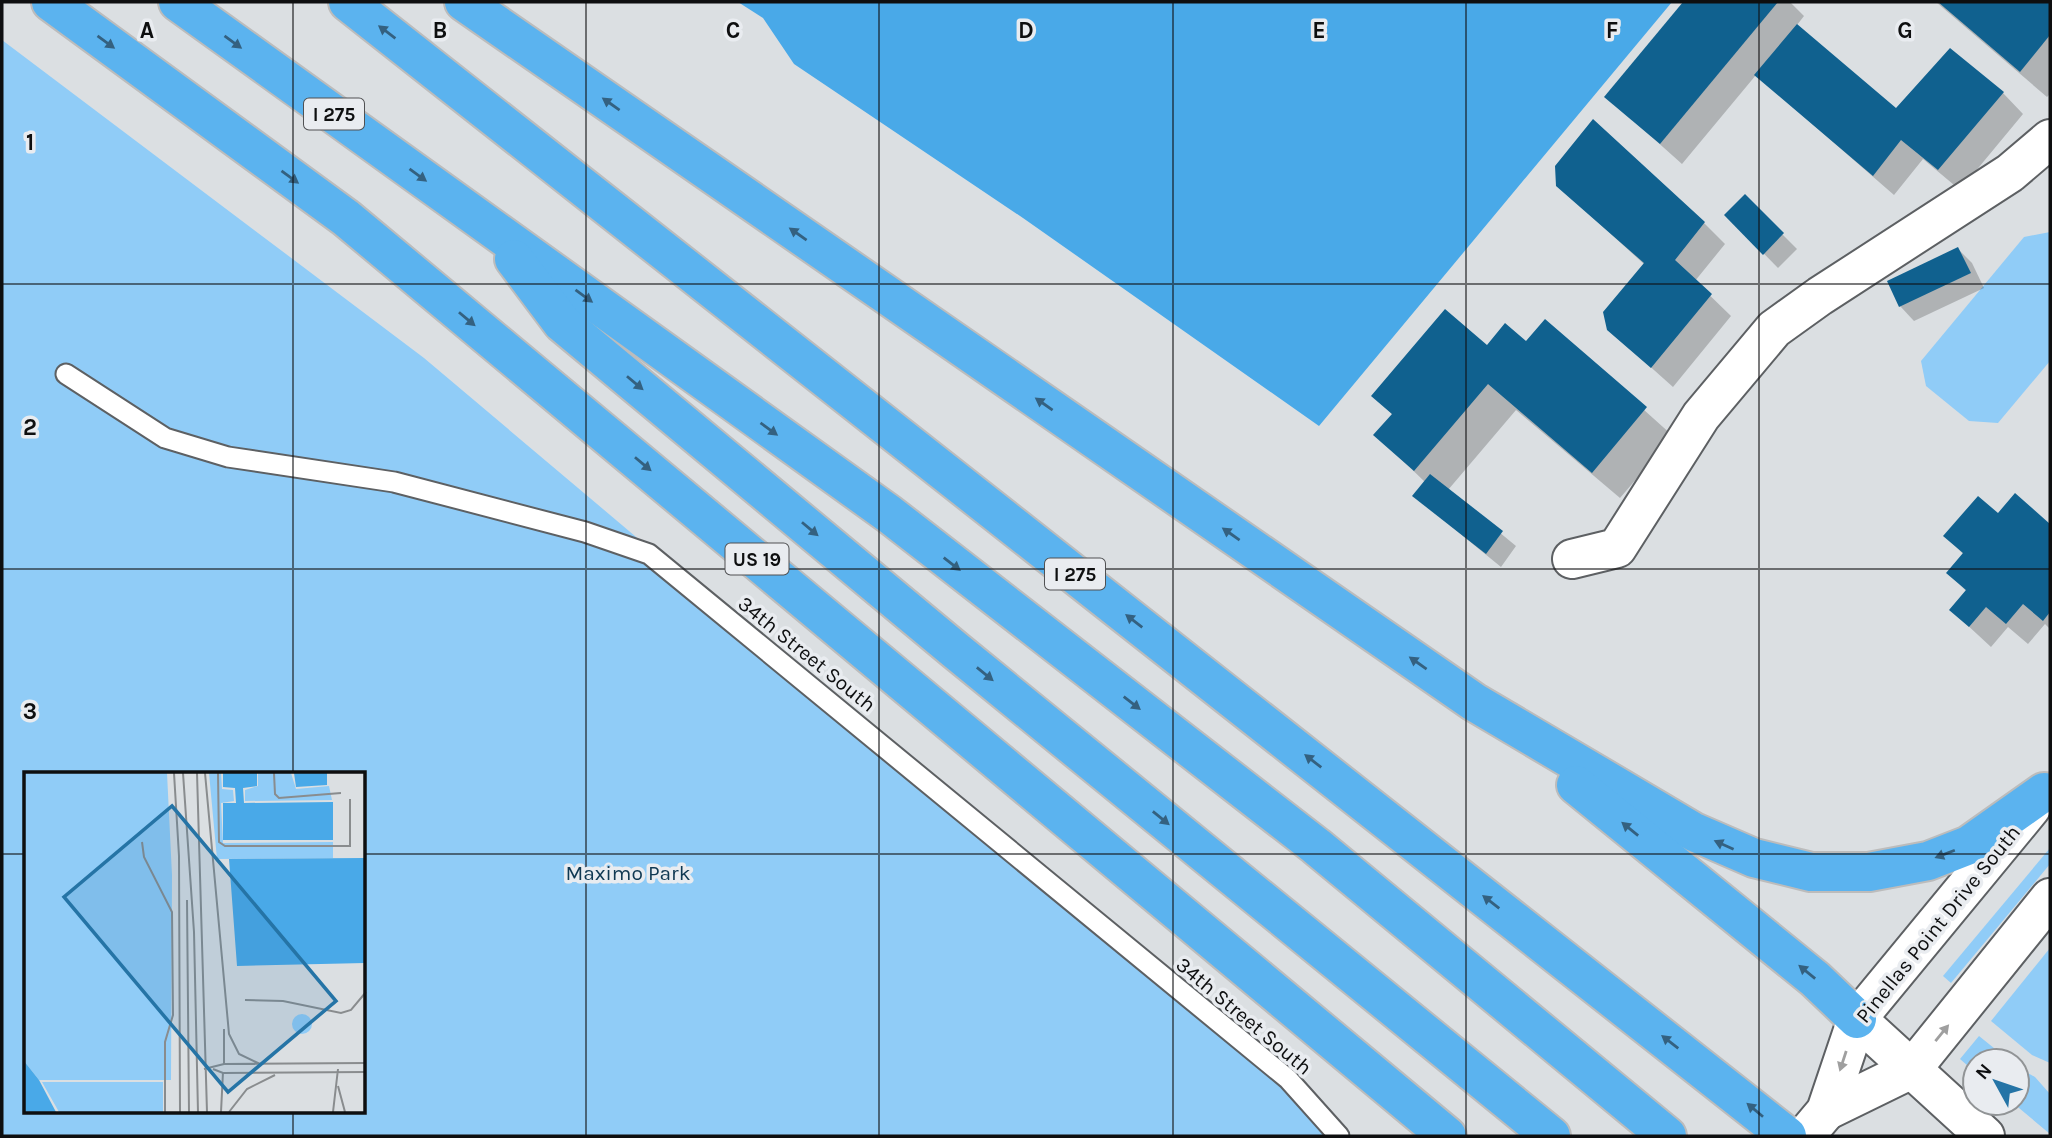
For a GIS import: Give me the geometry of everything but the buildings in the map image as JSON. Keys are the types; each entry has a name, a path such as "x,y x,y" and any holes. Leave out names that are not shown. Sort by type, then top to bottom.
{"highway":[{"name":"US 19","path":"51,2 346,218 1447,1136"},
{"name":"I 275","path":"178,2 888,514 1316,846 1667,1136"},
{"name":"I 275","path":"348,2 1787,1136"},
{"path":"464,2 1474,702 1695,832 1754,858 1811,872 1869,872 1928,861 1969,845 2047,788"},
{"path":"490,227 562,323 956,650 1551,1136"},
{"path":"1474,702 1815,979 1857,1019"}],"street":[{"path":"1572,559 1617,548 1701,416 1774,329 1820,296 2010,173 2050,139"},
{"name":"Pinellas Point Drive South","path":"1816,1124 1857,1019 2047,788"},
{"name":"Pinellas Point Drive South","path":"1816,1124 1912,1069 2050,898"},
{"path":"1857,1019 1985,1136"}],"lane":[{"name":"34th Street South","path":"66,374 165,438 228,457 394,482 585,532 649,554 1288,1079 1339,1136"}],"green space":[{"name":"Maximo Park","path":"2,40 424,358 1346,1136 2,1136"},
{"path":"2050,232 2050,361 1998,423 1969,421 1926,386 1921,361 2024,237"},
{"path":"2050,848 2050,864 1951,983 1943,976"},
{"path":"2050,948 2050,1063 2032,1055 2031,1047 2022,1047 1991,1021"},
{"path":"1979,1036 1993,1047 1970,1047"},
{"path":"2031,1075 2050,1094 2050,1134 2030,1117"}],"shaded area":[{"path":"738,2 1672,2 1319,426 1023,218 794,64 763,18"}]}
